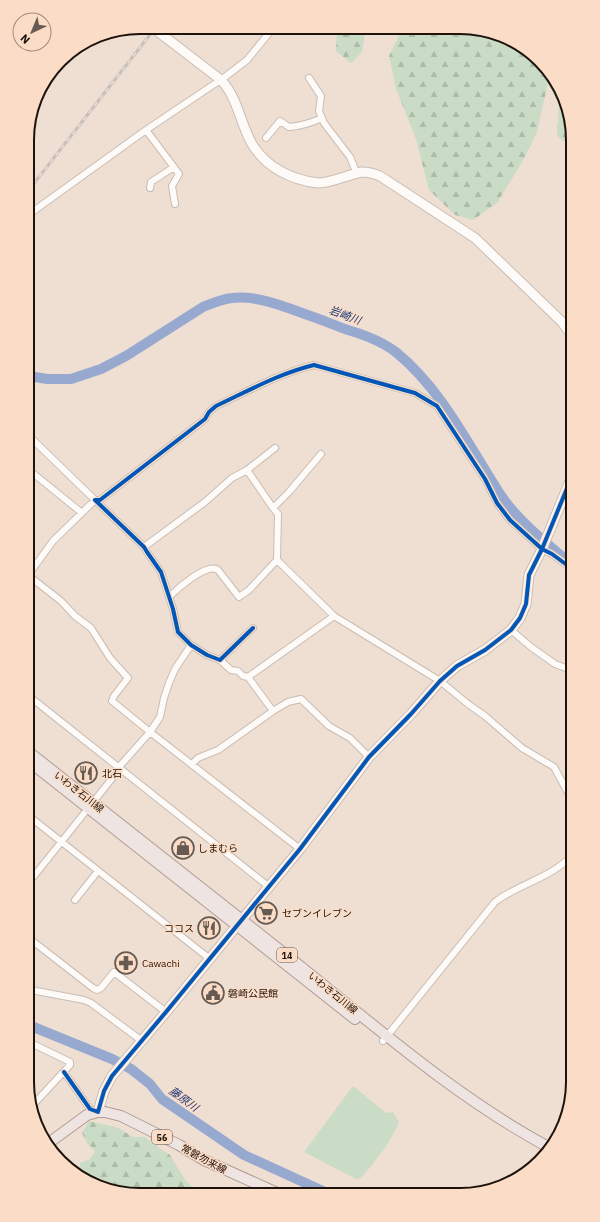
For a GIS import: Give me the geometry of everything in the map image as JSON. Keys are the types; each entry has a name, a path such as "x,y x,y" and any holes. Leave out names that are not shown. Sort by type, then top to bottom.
{"main road":[{"name":"いわき石川線","path":"34,756 91,805 385,1039 455,1097 503,1129 540,1151"},
{"name":"いわき石川線","path":"34,765 91,805"},
{"name":"いわき石川線","path":"385,1039 468,1098 514,1128 545,1145"},
{"path":"52,1140 82,1118 98,1112"},
{"name":"常磐勿来線","path":"98,1112 121,1116 180,1145 216,1166 266,1188"}],"street":[{"path":"161,34 222,80 234,100 252,143 263,158 284,174 299,180 320,183 364,172 380,176 475,238 566,328"},
{"path":"34,211 146,130 216,82 222,80 247,60 268,34"},
{"path":"309,78 321,96 319,111 324,122 350,157 357,174"},
{"path":"266,138 280,121 289,127 300,126 322,118"},
{"path":"146,130 179,174 172,186 175,204"},
{"path":"150,188 151,182 174,167"},
{"path":"34,568 53,541 95,500 100,500 205,419 209,412 216,406 278,377 314,365 414,393 437,406 485,479 497,503 510,520 566,564"},
{"path":"34,441 144,547 161,572 173,609 178,632 191,645 207,655 220,660 231,670 238,671 243,676 248,677 273,711"},
{"path":"144,547 205,502 232,478 247,470 275,448"},
{"path":"273,508 289,492 321,454"},
{"path":"169,597 181,586 210,568 215,568 239,597 249,590 277,560 278,514 247,470"},
{"path":"34,474 82,513"},
{"path":"64,1072 90,1109 98,1112 104,1091 112,1076 300,849 369,757 412,714 440,681 457,666 485,650 511,630 520,618 526,604 529,575 543,547 566,491"},
{"path":"277,560 334,616 440,681 485,716 522,748 554,767 566,789"},
{"path":"34,579 61,601 75,616 91,628 110,658 128,678 113,698 192,764 300,849"},
{"path":"248,677 334,616"},
{"path":"220,660 253,628"},
{"path":"511,630 531,647 555,664 566,668"},
{"path":"34,876 160,717 169,683 175,670 191,645"},
{"path":"192,764 198,758 218,750 288,702 301,699 329,726 350,738 369,757"},
{"path":"34,700 268,886"},
{"path":"34,820 210,959"},
{"path":"385,1039 495,902 504,894 551,872 566,861"},
{"path":"74,900 98,871"},
{"path":"34,942 93,988 97,990 101,988 114,972 166,1012"},
{"path":"34,991 84,1000 91,1003 142,1041"},
{"path":"34,1045 70,1062 70,1066 36,1101"}],"green space":[{"path":"337,34 365,34 362,52 351,63 336,51"},
{"path":"400,34 467,34 480,36 507,45 530,60 548,81 560,106 564,120 566,144 557,136 559,104 548,83 537,132 524,159 497,203 473,220 455,215 429,190 416,139 396,89 389,56"},
{"path":"353,1086 386,1113 393,1112 399,1122 387,1144 377,1158 361,1178 356,1179 304,1152"},
{"path":"89,1121 119,1128 133,1137 145,1137 170,1155 186,1181 194,1188 127,1187 100,1180 87,1174 79,1168 80,1163 90,1159 95,1151 87,1143 82,1133"}],"waterway":[{"name":"岩崎川","path":"34,377 47,379 71,379 101,369 126,356 203,307 225,299 241,297 250,298 288,308 361,334 385,345 397,353 428,384 441,401 454,419 507,504 533,531 566,560"},
{"name":"藤原川","path":"34,1027 112,1059 131,1069 150,1084 162,1099 244,1155 316,1188"}],"railway":[{"path":"34,183 151,34"}],"cycle path":[{"path":"253,628 220,660 207,655 191,645 178,632 173,609 161,572 144,547 95,500 100,500 205,419 209,412 216,406 276,378 301,368 314,365 415,393 437,406 485,479 497,503 510,520 542,549 566,564"},
{"path":"64,1072 90,1109 98,1112 104,1091 112,1076 300,849 369,757 411,714 440,681 457,666 485,650 511,630 520,618 526,604 529,575 542,549 566,491"}],"place":[{"name":"北石","path":"86,773"},
{"name":"しまむら","path":"183,848"},
{"name":"セブンイレブン","path":"266,913"},
{"name":"ココス","path":"209,928"},
{"name":"Cawachi","path":"126,963"},
{"name":"磐崎公民館","path":"213,993"}]}
